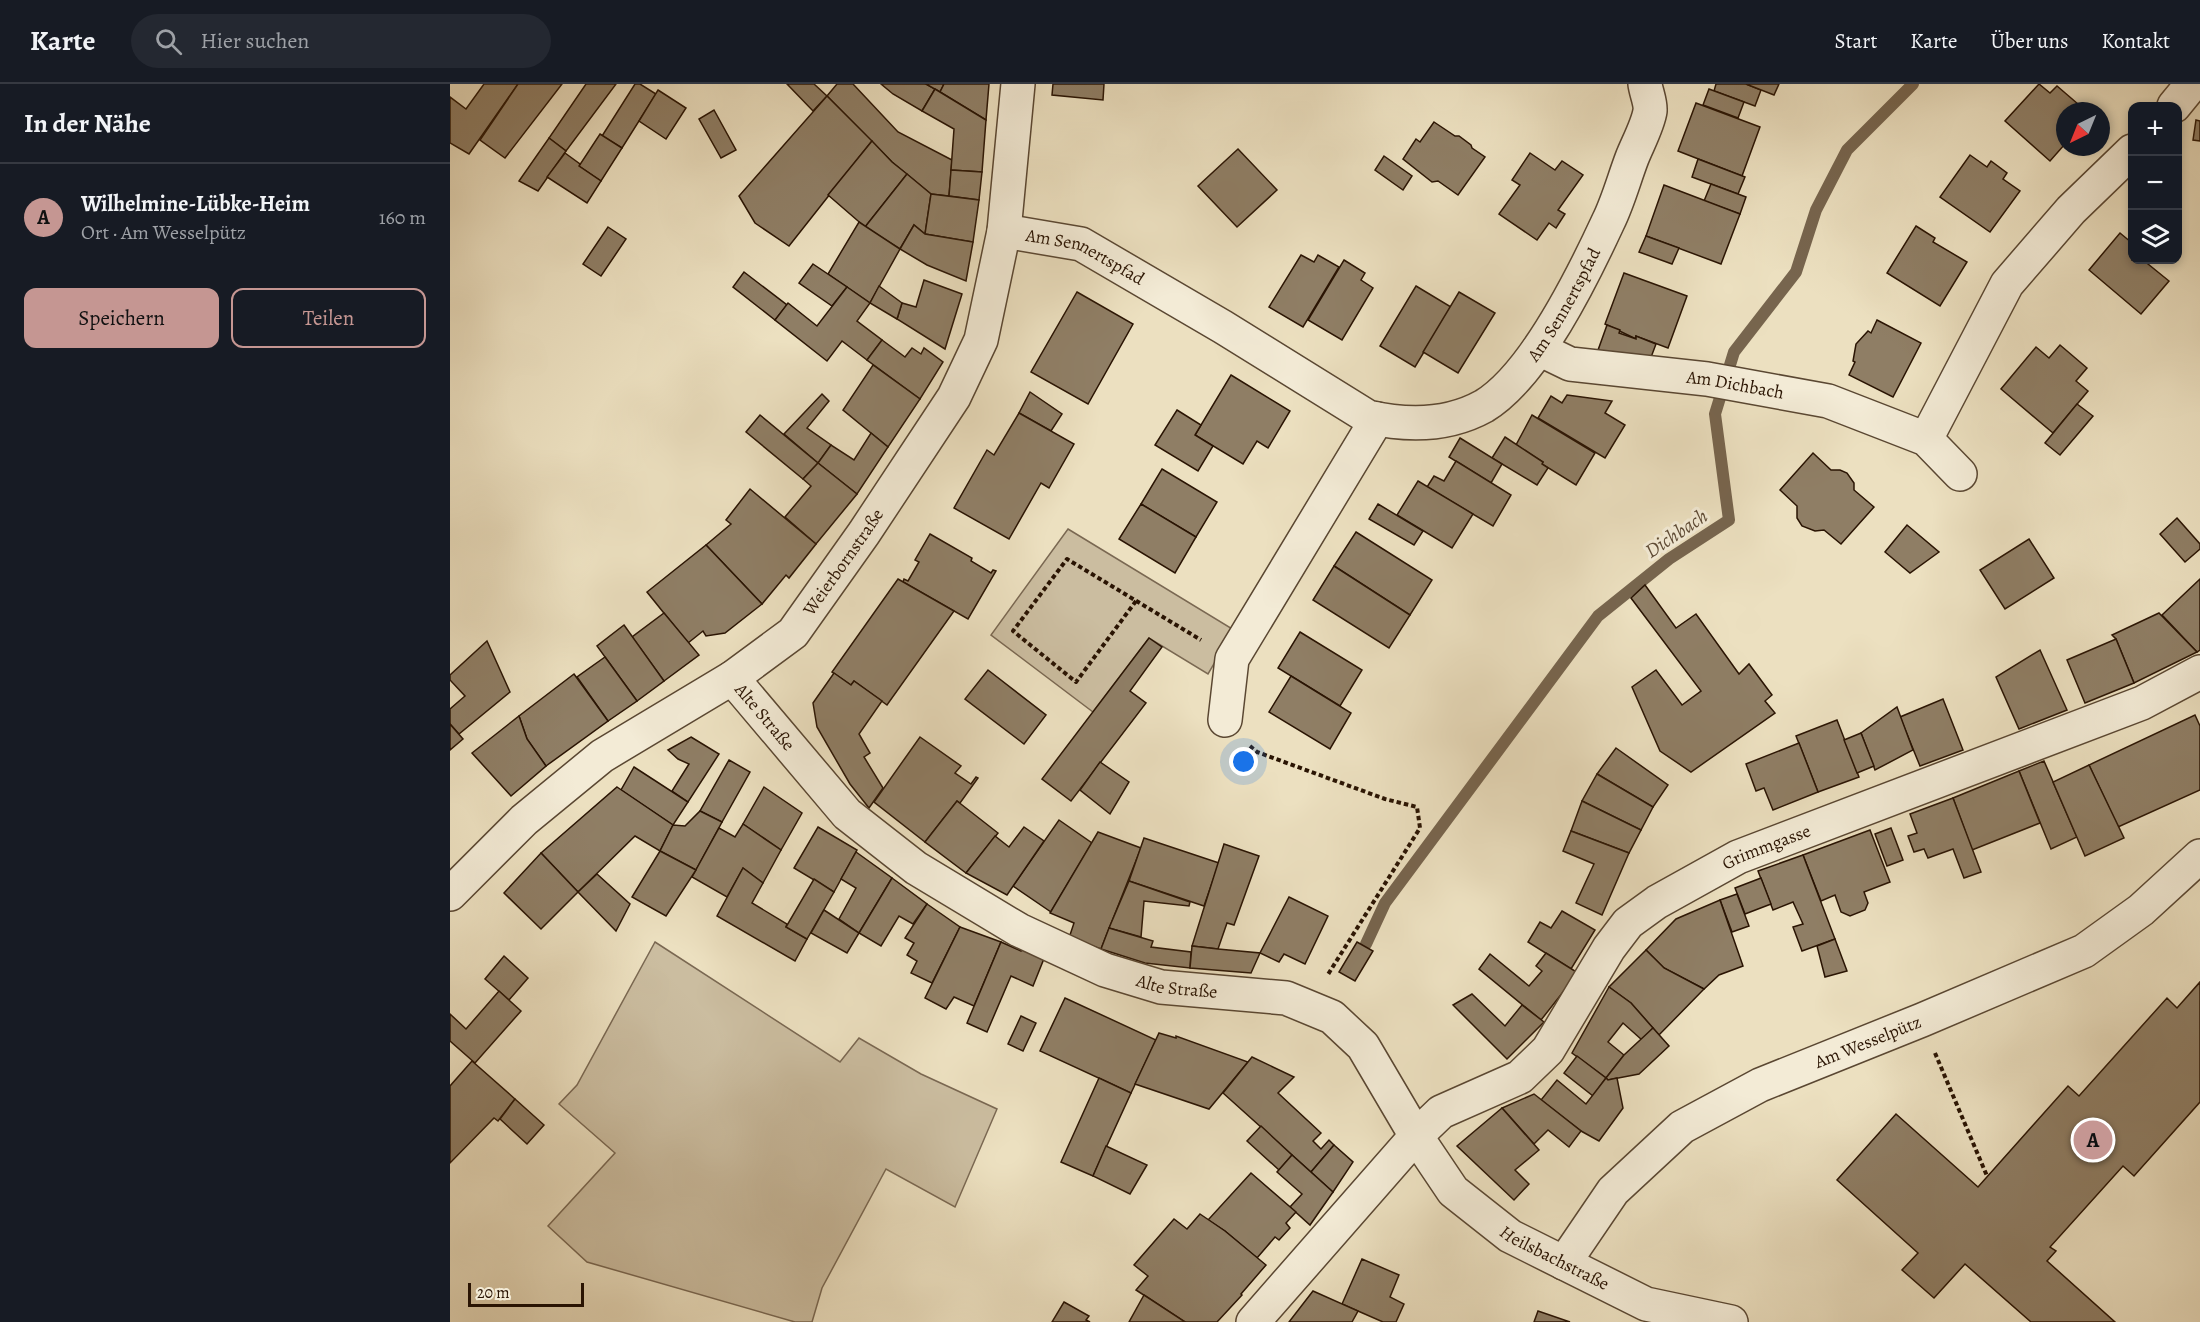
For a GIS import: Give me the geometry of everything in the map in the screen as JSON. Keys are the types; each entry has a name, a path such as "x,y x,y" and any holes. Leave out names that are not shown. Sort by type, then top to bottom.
{"street":[{"name":"Weierbornstraße","path":"450,894 524,820 602,756 732,678 793,633 864,533 954,397 981,340 1004,231 1018,84"},
{"name":"Am Sennertspfad","path":"1004,231 1081,244 1368,417 1415,424 1461,416 1484,405 1515,380 1539,349 1570,297 1609,221 1650,110 1645,84"},
{"path":"2177,102 2192,84"},
{"path":"1926,439 2007,284 2071,210 2128,156"},
{"name":"Am Dichbach","path":"1539,349 1570,364 1707,379 1828,401 1926,439 1960,474"},
{"path":"1225,720 1232,659 1377,419"},
{"name":"Grimmgasse","path":"1416,1136 1442,1112 1520,1077 1548,1050 1610,948 1628,923 1657,902 1738,857 2142,703 2200,672"},
{"name":"Alte Straße","path":"732,678 847,814 916,868 996,917 1071,956 1105,970 1161,987 1286,998 1332,1017 1363,1046 1416,1136"},
{"name":"Am Wesselpütz","path":"1564,1263 1613,1191 1682,1127 1760,1085 1922,1020 2084,951 2141,910 2200,856"},
{"path":"1252,1322 1416,1136"},
{"name":"Heilsbachstraße","path":"1416,1136 1453,1191 1510,1236 1646,1304 1731,1322"}],"path":[{"path":"1136,601 1076,682 1013,632 1067,559 1232,659"},
{"path":"1225,720 1257,752 1385,800 1417,807 1420,828 1308,1007"},
{"path":"1922,1020 1987,1176"}],"shaded area":[{"path":"1068,529 1234,630 1208,674 1149,638 1093,712 991,635"},
{"path":"655,942 840,1062 859,1038 921,1074 997,1109 955,1207 886,1169 822,1288 812,1322 795,1322 587,1262 548,1226 615,1153 559,1104 577,1085"}],"building":[{"path":"484,84 518,84 469,154 450,143 450,97 466,109"},
{"path":"518,84 562,84 505,158 480,140"},
{"path":"586,84 616,84 566,151 549,138"},
{"path":"635,84 640,84 656,94 622,148 602,136"},
{"path":"787,84 814,84 827,96 813,111"},
{"path":"837,84 853,84 898,132 952,160 949,196 931,194 892,162 827,96"},
{"path":"881,84 926,84 935,89 922,111"},
{"path":"926,84 944,84 940,92"},
{"path":"944,84 989,84 986,120 940,92"},
{"path":"1053,84 1104,84 1103,100 1052,95"},
{"path":"1716,84 1746,84 1761,90 1755,106 1714,91"},
{"path":"1746,84 1779,84 1774,95"},
{"path":"2039,84 2050,93 2057,86 2076,102 2056,102 2056,154 2050,161 2005,121"},
{"path":"935,89 986,120 982,172 951,170 954,129 922,111"},
{"path":"1709,89 1744,102 1738,118 1703,105"},
{"path":"658,90 686,108 666,139 639,121"},
{"path":"827,96 872,141 789,246 755,223 739,196"},
{"path":"1696,103 1760,127 1742,176 1678,151"},
{"path":"714,110 736,150 721,158 699,119"},
{"path":"2196,120 2200,121 2200,141 2193,140"},
{"path":"1434,122 1455,136 1459,136 1485,157 1458,195 1438,181 1432,182 1403,159 1416,139 1420,142"},
{"path":"600,134 622,148 601,181 579,166"},
{"path":"549,138 566,151 538,191 519,181"},
{"path":"872,141 907,174 865,227 828,195"},
{"path":"1238,149 1277,190 1237,227 1198,186"},
{"path":"565,153 601,181 587,203 547,177"},
{"path":"1530,153 1555,170 1562,161 1583,175 1558,210 1565,214 1556,228 1549,223 1537,240 1499,214 1520,185 1512,180"},
{"path":"1970,155 1987,167 1991,161 2007,173 2003,179 2020,191 1990,232 1940,197"},
{"path":"1384,156 1412,176 1403,190 1375,170"},
{"path":"1698,159 1745,177 1738,194 1692,177"},
{"path":"951,170 982,172 979,200 949,196"},
{"path":"907,174 931,194 925,234 914,225 900,249 865,227"},
{"path":"1711,184 1746,197 1740,214 1704,201"},
{"path":"1664,185 1740,214 1721,264 1646,236"},
{"path":"931,194 979,200 973,242 925,234"},
{"path":"859,222 900,249 870,303 828,274"},
{"path":"914,225 925,234 973,242 966,281 927,265 900,249"},
{"path":"1916,226 1935,238 1933,242 1967,262 1940,306 1887,273"},
{"path":"608,227 626,239 601,276 583,264"},
{"path":"2120,233 2128,240 2128,264 2148,264 2169,281 2141,314 2089,270"},
{"path":"1646,236 1679,248 1672,264 1639,252"},
{"path":"1301,255 1314,262 1318,255 1339,267 1303,327 1269,307"},
{"path":"1344,260 1365,273 1361,280 1373,288 1342,340 1308,320"},
{"path":"813,264 847,287 832,306 799,283"},
{"path":"744,272 787,305 775,320 733,287"},
{"path":"1624,273 1687,296 1668,348 1636,336 1636,339 1605,324"},
{"path":"924,280 962,294 945,349 897,319 902,303 916,307"},
{"path":"879,286 902,303 897,319 870,303"},
{"path":"1416,286 1451,307 1415,367 1380,346"},
{"path":"847,287 870,303 857,321 882,340 867,360 842,341 827,361 775,320 788,303 817,326"},
{"path":"1077,292 1133,324 1088,404 1031,372"},
{"path":"1459,292 1495,313 1458,373 1423,352"},
{"path":"1877,320 1921,343 1893,397 1849,375 1855,362 1853,361 1856,344 1868,331 1871,333"},
{"path":"1607,325 1620,330 1619,333 1636,339 1636,336 1656,344 1650,360 1597,353"},
{"path":"882,340 905,357 912,348 921,354 924,348 943,362 920,399 867,360"},
{"path":"2060,345 2087,368 2076,381 2088,391 2053,433 2001,389 2036,347 2049,358"},
{"path":"873,365 920,399 888,447 843,410"},
{"path":"1231,375 1290,411 1268,448 1257,441 1243,464 1195,435"},
{"path":"1030,392 1062,414 1051,431 1019,413"},
{"path":"822,394 829,401 807,428 831,445 818,463 784,434"},
{"path":"1567,395 1612,401 1605,413 1625,425 1605,458 1538,418 1551,396 1562,403"},
{"path":"2077,404 2093,416 2060,455 2045,443"},
{"path":"1177,410 1201,425 1195,435 1213,446 1198,471 1155,445"},
{"path":"1019,413 1074,444 1049,488 1041,483 1009,539 954,508 987,450 994,455"},
{"path":"760,415 818,463 803,479 746,432"},
{"path":"1532,415 1595,453 1576,485 1516,445"},
{"path":"871,433 888,447 857,494 818,463 831,445 854,460"},
{"path":"1505,437 1543,462 1542,464 1548,468 1537,485 1492,458"},
{"path":"1460,438 1502,464 1491,483 1449,457"},
{"path":"1813,453 1831,470 1847,473 1854,483 1854,490 1874,507 1841,544 1824,530 1815,531 1802,526 1797,518 1797,506 1780,490"},
{"path":"1456,461 1511,495 1493,526 1427,487 1434,476 1444,481"},
{"path":"818,463 857,494 816,544 785,517 811,486 803,479"},
{"path":"1162,469 1217,502 1196,537 1141,504"},
{"path":"1418,481 1473,514 1452,548 1397,515"},
{"path":"750,489 816,544 789,578 786,575 762,604 706,545 731,524 726,520"},
{"path":"1141,504 1196,537 1175,573 1119,539"},
{"path":"1378,504 1423,531 1414,545 1369,519"},
{"path":"2177,518 2200,544 2200,549 2185,562 2160,534"},
{"path":"1907,525 1939,552 1910,573 1885,552"},
{"path":"1356,532 1432,580 1410,615 1334,566"},
{"path":"930,534 972,558 971,561 991,573 993,570 996,571 968,619 903,582 904,579 908,581 919,562 915,560"},
{"path":"2029,539 2054,578 2005,609 1980,570"},
{"path":"706,545 762,604 725,633 706,636 703,631 688,643 647,592"},
{"path":"1334,566 1410,615 1389,648 1313,600"},
{"path":"898,579 954,611 887,705 854,681 851,685 832,672"},
{"path":"2200,579 2200,650 2197,652 2162,615"},
{"path":"1645,585 1676,628 1696,614 1739,674 1749,664 1772,695 1765,701 1775,713 1691,772 1660,751 1632,687 1656,670 1682,705 1701,691 1631,598"},
{"path":"664,613 699,655 664,681 632,637"},
{"path":"2159,613 2197,652 2134,683 2116,639 2112,635"},
{"path":"624,625 664,681 637,701 597,646"},
{"path":"1300,632 1362,670 1340,706 1278,668"},
{"path":"1149,638 1162,647 1130,691 1146,703 1071,801 1042,779"},
{"path":"2116,639 2134,683 2085,703 2067,660"},
{"path":"487,641 510,692 459,734 450,724 450,709 465,696 450,680 450,675"},
{"path":"2040,650 2067,710 2019,729 1996,677"},
{"path":"605,657 637,701 608,721 577,677"},
{"path":"988,670 1046,715 1024,744 965,699"},
{"path":"834,673 851,685 854,681 882,701 859,734 870,753 864,757 883,788 869,808 850,784 817,727 813,703"},
{"path":"574,674 608,721 546,766 527,739 519,716"},
{"path":"1291,676 1351,713 1330,749 1269,712"},
{"path":"1943,699 1963,750 1920,766 1900,717"},
{"path":"1897,707 1913,750 1875,770 1861,733"},
{"path":"2195,715 2200,726 2200,790 2118,827 2089,765"},
{"path":"519,716 527,739 546,766 511,796 472,753"},
{"path":"1837,720 1859,777 1818,792 1796,736"},
{"path":"450,724 463,739 450,750"},
{"path":"1861,733 1874,766 1857,773 1844,740"},
{"path":"691,737 719,754 688,802 672,791 689,764 678,759 668,750"},
{"path":"920,737 961,766 955,773 971,784 976,777 978,778 960,803 957,801 925,842 874,802"},
{"path":"1799,743 1818,792 1773,810 1764,788 1756,791 1746,764"},
{"path":"1616,748 1668,785 1653,807 1597,774"},
{"path":"729,760 750,772 722,822 700,811"},
{"path":"2044,761 2077,837 2051,849 2019,771"},
{"path":"1100,762 1129,782 1110,814 1080,790"},
{"path":"2089,765 2124,838 2085,856 2053,782"},
{"path":"634,767 688,802 673,825 621,790"},
{"path":"2019,771 2040,823 1972,850 1953,798"},
{"path":"1597,774 1653,807 1641,830 1582,801"},
{"path":"617,787 673,825 660,851 635,836 578,892 541,853"},
{"path":"764,787 802,813 781,850 743,824"},
{"path":"1953,798 1981,872 1964,878 1953,849 1928,858 1924,849 1914,852 1908,836 1917,833 1910,814"},
{"path":"957,801 998,833 966,873 925,842"},
{"path":"1582,801 1641,830 1629,853 1571,831"},
{"path":"700,811 722,822 696,870 660,851 673,825 685,826"},
{"path":"1059,820 1092,843 1051,912 1013,886"},
{"path":"743,824 781,850 763,883 743,868 727,897 692,877 719,828 735,837"},
{"path":"818,827 857,850 834,892 794,868"},
{"path":"1024,827 1044,841 1007,895 966,873 995,836 1009,847"},
{"path":"1891,828 1903,860 1887,866 1875,834"},
{"path":"1870,830 1890,882 1864,892 1868,903 1865,910 1850,916 1841,912 1835,895 1821,901 1803,855"},
{"path":"1571,831 1629,853 1602,915 1576,903 1594,864 1563,851"},
{"path":"1098,832 1141,848 1101,949 1069,938 1074,923 1050,913"},
{"path":"1144,838 1219,863 1204,906 1129,881"},
{"path":"1224,844 1259,856 1234,925 1227,923 1218,949 1192,946"},
{"path":"660,851 696,870 666,916 632,897"},
{"path":"856,852 892,878 859,933 839,919 856,888 841,879"},
{"path":"541,853 578,892 541,929 504,893"},
{"path":"1803,855 1835,939 1802,951 1793,927 1803,924 1793,902 1773,910 1758,871"},
{"path":"743,868 763,883 752,903 807,939 795,961 717,916"},
{"path":"597,874 630,904 616,931 578,892"},
{"path":"892,878 927,904 913,924 899,916 881,946 859,933"},
{"path":"1761,878 1771,904 1745,914 1735,888"},
{"path":"814,879 834,892 807,939 786,927"},
{"path":"1129,881 1190,902 1189,906 1144,901 1141,937 1109,928"},
{"path":"1737,894 1749,926 1732,932 1720,900"},
{"path":"1289,897 1328,916 1305,964 1284,954 1279,962 1260,953"},
{"path":"1720,900 1743,966 1719,975 1704,989 1664,968 1646,950 1676,919"},
{"path":"927,904 960,927 932,983 911,973 917,961 907,955 914,943 905,938"},
{"path":"824,910 859,933 847,953 811,933"},
{"path":"1562,911 1595,930 1571,969 1528,942 1540,922 1551,928"},
{"path":"960,927 1001,942 974,1006 954,997 946,1009 925,998"},
{"path":"1109,928 1153,941 1151,947 1191,952 1190,968 1145,963 1101,949"},
{"path":"1835,939 1847,971 1825,977 1817,946"},
{"path":"1001,942 1021,951 1024,946 1045,956 1033,986 1011,976 987,1032 967,1023"},
{"path":"1357,942 1373,951 1355,981 1339,972"},
{"path":"1192,946 1260,953 1251,973 1190,968"},
{"path":"1646,950 1664,968 1704,989 1659,1035 1631,1003 1609,987"},
{"path":"1546,953 1578,973 1541,1020 1479,969 1490,954 1529,986 1542,971 1536,966"},
{"path":"504,956 528,978 509,1000 485,979"},
{"path":"2200,982 2200,1102 2134,1176 2123,1166 2050,1247 2056,1251 2047,1261 2115,1322 2031,1322 1965,1264 1934,1298 1902,1270 1918,1253 1837,1180 1896,1114 1978,1187 2068,1086 2079,1096 2167,998 2177,1008"},
{"path":"1609,987 1631,1003 1653,1028 1642,1040 1623,1023 1608,1042 1624,1055 1606,1078 1572,1053"},
{"path":"499,991 521,1011 475,1063 450,1041 450,1014 466,1029"},
{"path":"1472,994 1505,1026 1522,1005 1544,1022 1507,1059 1453,1005"},
{"path":"1065,998 1156,1040 1131,1093 1040,1051"},
{"path":"1021,1016 1036,1023 1023,1051 1008,1044"},
{"path":"1653,1028 1669,1046 1639,1074 1608,1080 1606,1078 1624,1055"},
{"path":"1159,1033 1176,1038 1176,1036 1248,1062 1209,1109 1135,1084"},
{"path":"1577,1056 1606,1078 1593,1096 1564,1073"},
{"path":"1252,1057 1294,1077 1278,1093 1321,1133 1313,1141 1321,1149 1329,1140 1334,1145 1311,1172 1223,1093"},
{"path":"472,1061 515,1099 498,1121 494,1118 450,1163 450,1086"},
{"path":"1099,1078 1131,1093 1093,1176 1061,1162"},
{"path":"1606,1078 1608,1080 1617,1078 1623,1108 1599,1141 1581,1131 1541,1100 1557,1080 1586,1104"},
{"path":"1534,1094 1581,1131 1569,1147 1548,1130 1534,1144 1502,1108"},
{"path":"515,1099 544,1125 527,1144 500,1119"},
{"path":"1502,1108 1539,1150 1515,1170 1529,1184 1514,1200 1457,1146"},
{"path":"1261,1126 1292,1155 1279,1170 1247,1141"},
{"path":"1334,1145 1353,1162 1333,1192 1311,1172"},
{"path":"1106,1146 1147,1165 1130,1194 1093,1176"},
{"path":"1292,1155 1333,1192 1310,1225 1290,1207 1302,1194 1277,1172"},
{"path":"1251,1173 1296,1212 1286,1223 1290,1228 1279,1240 1275,1237 1257,1258 1208,1220"},
{"path":"1200,1214 1225,1231 1266,1265 1217,1322 1185,1322 1136,1290 1148,1276 1134,1265 1174,1219 1187,1229"},
{"path":"1362,1259 1399,1275 1390,1297 1404,1304 1396,1322 1383,1322 1342,1304"},
{"path":"1313,1291 1358,1311 1352,1322 1289,1322"},
{"path":"1144,1295 1185,1322 1129,1322"},
{"path":"1064,1302 1089,1316 1086,1320 1090,1322 1052,1322"},
{"path":"1538,1311 1570,1322 1534,1322"}],"waterway":[{"name":"Dichbach","path":"1366,944 1385,903 1598,616 1669,559 1729,520 1715,414 1734,352 1796,272 1816,210 1847,150 1913,84"}],"place":[{"name":"Wilhelmine-Lübke-Heim","path":"2093,1140"}]}
